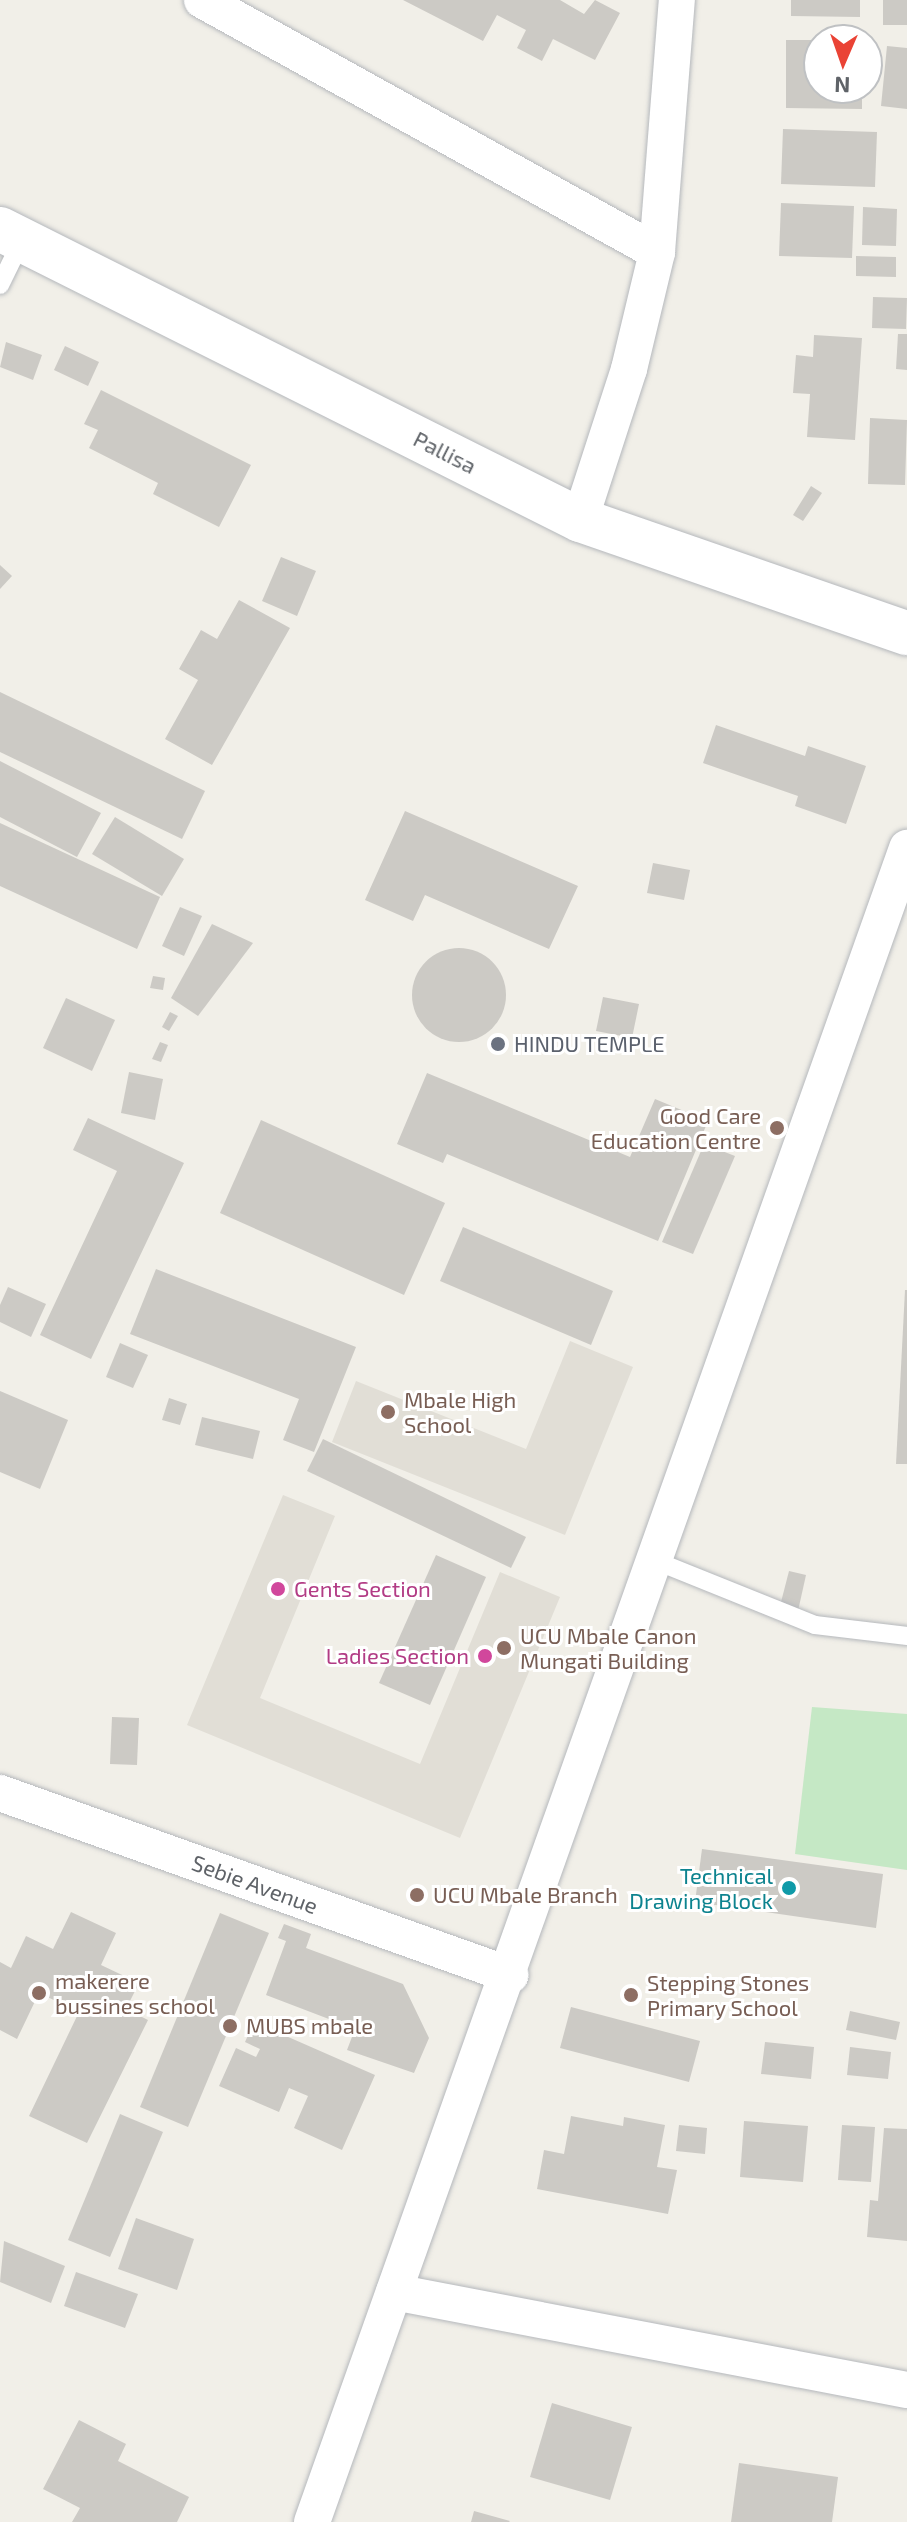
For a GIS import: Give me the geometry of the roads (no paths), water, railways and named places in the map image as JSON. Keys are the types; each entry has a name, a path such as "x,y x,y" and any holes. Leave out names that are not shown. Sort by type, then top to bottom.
{"main road":[{"name":"Pallisa","path":"11,234 580,520 907,633"}],"street":[{"path":"202,0 657,252"},
{"path":"580,520 629,369 657,252 677,0"},
{"path":"312,2522 510,1975 907,848"},
{"name":"Sebie Avenue","path":"0,1793 510,1975"},
{"path":"394,2292 907,2390"}],"lane":[{"path":"0,285 11,234"},
{"path":"656,1561 815,1625 907,1636"}],"place":[{"name":"HINDU TEMPLE","path":"498,1044"},
{"name":"Good Care Education Centre","path":"777,1128"},
{"name":"Mbale High School","path":"388,1412"},
{"name":"Gents Section","path":"278,1589"},
{"name":"UCU Mbale Canon Mungati Building","path":"504,1648"},
{"name":"Ladies Section","path":"485,1656"},
{"name":"Technical Drawing Block","path":"789,1888"},
{"name":"UCU Mbale Branch","path":"417,1895"},
{"name":"makerere bussines school","path":"39,1993"},
{"name":"Stepping Stones Primary School","path":"631,1995"},
{"name":"MUBS mbale","path":"230,2026"}]}
